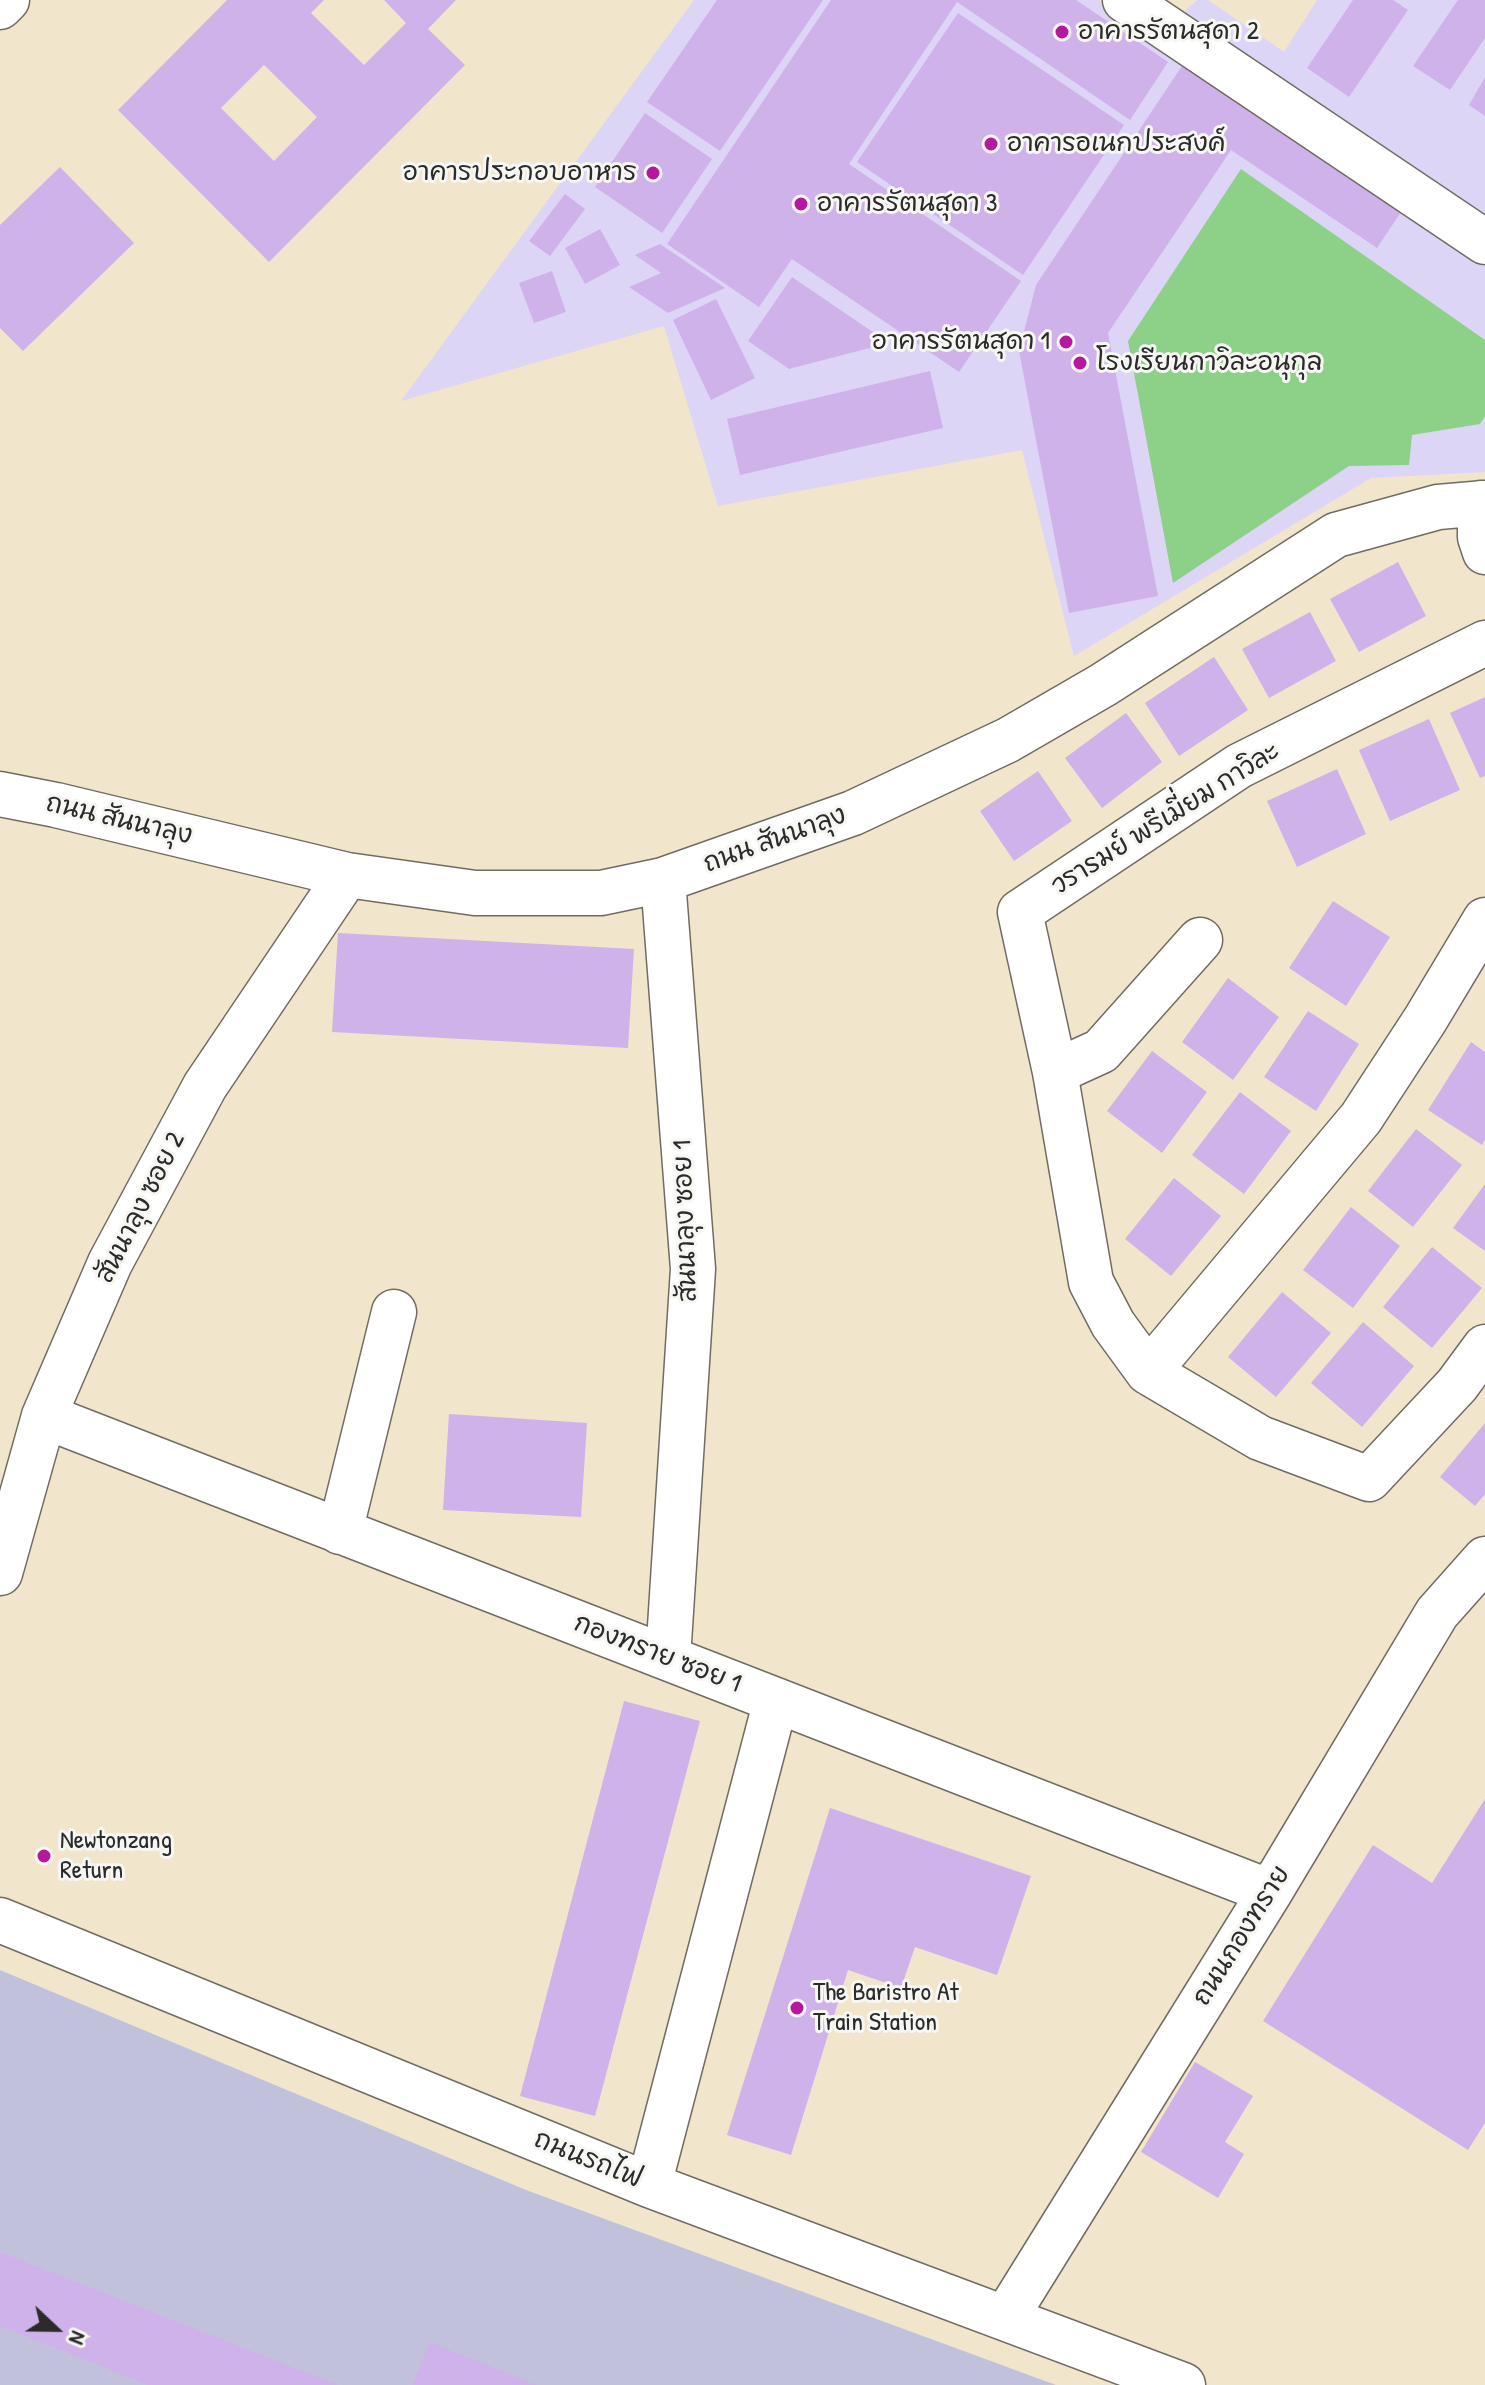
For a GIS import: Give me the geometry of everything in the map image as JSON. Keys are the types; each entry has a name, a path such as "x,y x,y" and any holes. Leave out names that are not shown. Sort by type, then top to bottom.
{"street":[{"path":"0,7 7,0"},
{"path":"1125,0 1485,242"},
{"path":"1482,503 1480,537 1485,552"},
{"name":"ถนน สันนาลุง","path":"0,794 347,875 475,893 601,893 663,880 853,813 1008,740 1116,677 1336,535 1438,507 1482,503"},
{"name":"วรารมย์ พรีเมี่ยม กาวิละ","path":"1055,1072 1020,912 1239,766 1485,643"},
{"name":"สันนาลุง ซอย 2","path":"0,1573 44,1416 110,1263 205,1086 347,875"},
{"name":"สันนาลุง ซอย 1","path":"663,880 693,1269 668,1658"},
{"path":"1148,1372 1361,1118 1485,920"},
{"path":"1200,940 1101,1051 1055,1072 1091,1282 1113,1324 1148,1372 1260,1438 1369,1479 1457,1385 1485,1347"},
{"path":"340,1532 394,1312"},
{"name":"กองทราย ซอย 1","path":"44,1416 1270,1892"},
{"name":"ถนนกองทราย","path":"1006,2317 1270,1892 1437,1613 1485,1559"},
{"path":"649,2185 776,1700"},
{"name":"ถนนรถไฟ","path":"0,1920 649,2185 1183,2385"}],"shaded area":[{"name":"โรงเรียนกาวิละอนุกุล","path":"694,0 1099,0 1156,38 1197,0 1208,0 1284,52 1317,0 1485,0 1485,472 1371,478 1074,656 1022,450 718,506 664,326 401,401"},
{"path":"0,1970 526,2190 1056,2385 0,2385"}],"green space":[{"path":"1241,169 1485,340 1485,416 1480,424 1412,435 1409,465 1349,466 1173,583 1128,341"}],"building":[{"path":"227,0 324,0 311,13 364,65 406,23 384,0 456,0 428,29 465,65 269,262 118,110","holes":["264,65 317,117 274,161 221,108"]},
{"path":"717,0 823,0 720,151 647,102"},
{"name":"อาคารรัตนสุดา 3","path":"831,0 1076,0 1168,62 1130,120 957,2 849,164 1021,281 959,372 792,259 759,307 667,244"},
{"path":"1353,0 1393,0 1408,10 1349,97 1307,68"},
{"path":"1458,0 1485,0 1485,38 1450,90 1413,66"},
{"name":"อาคารอเนกประสงค์","path":"958,13 1124,125 1023,275 857,162"},
{"name":"อาคารรัตนสุดา 1","path":"1182,66 1401,212 1377,248 1231,150 1108,333 1158,596 1069,613 1019,351 1036,285"},
{"path":"1485,77 1485,116 1469,105"},
{"name":"อาคารประกอบอาหาร","path":"645,113 712,159 662,233 595,187"},
{"path":"60,167 134,243 23,351 0,328 0,225"},
{"path":"565,194 585,209 550,256 529,241"},
{"path":"600,229 620,265 585,284 565,248"},
{"path":"660,244 725,288 668,313 629,287 661,273 635,255"},
{"path":"552,271 566,312 534,323 519,283"},
{"path":"792,277 889,343 789,369 748,341"},
{"path":"716,299 755,378 711,400 673,320"},
{"path":"930,371 943,428 740,475 727,419"},
{"path":"1398,562 1426,616 1359,652 1330,599"},
{"path":"1310,612 1336,661 1269,698 1242,649"},
{"path":"1214,657 1248,710 1179,756 1145,703"},
{"path":"1485,697 1485,776 1480,778 1450,713"},
{"path":"1126,713 1162,762 1102,808 1065,758"},
{"path":"1429,719 1460,790 1390,821 1359,750"},
{"path":"1337,769 1366,834 1297,867 1267,801"},
{"path":"1038,771 1072,821 1014,861 980,811"},
{"path":"1333,901 1390,937 1346,1006 1289,968"},
{"path":"338,933 634,949 628,1048 332,1032"},
{"path":"1228,978 1279,1017 1233,1080 1182,1042"},
{"path":"1308,1011 1359,1044 1316,1111 1264,1077"},
{"path":"1471,1042 1485,1052 1485,1140 1482,1145 1428,1110"},
{"path":"1152,1051 1207,1092 1162,1153 1107,1111"},
{"path":"1240,1092 1291,1131 1244,1194 1192,1155"},
{"path":"1416,1129 1462,1165 1413,1227 1368,1191"},
{"path":"1174,1178 1221,1216 1171,1276 1125,1239"},
{"path":"1485,1184 1485,1251 1453,1228"},
{"path":"1351,1207 1400,1246 1353,1308 1303,1270"},
{"path":"1432,1247 1482,1288 1432,1348 1383,1307"},
{"path":"1282,1292 1331,1333 1276,1397 1228,1357"},
{"path":"1363,1322 1414,1366 1362,1427 1311,1383"},
{"path":"449,1414 587,1423 581,1517 443,1510"},
{"path":"1485,1423 1485,1494 1475,1506 1440,1477"},
{"path":"624,1701 700,1721 595,2116 520,2096"},
{"path":"1485,1799 1485,2123 1468,2150 1263,2021 1373,1845 1432,1883"},
{"path":"830,1808 1031,1876 997,1975 915,1947 901,1988 848,1970 791,2155 727,2135"},
{"path":"1195,2062 1253,2096 1225,2142 1244,2154 1218,2198 1141,2152"},
{"path":"0,2252 338,2385 148,2385 0,2326"},
{"path":"430,2342 537,2385 412,2385"}],"place":[{"name":"อาคารรัตนสุดา 2","path":"1062,32"},
{"name":"อาคารอเนกประสงค์","path":"991,144"},
{"name":"อาคารประกอบอาหาร","path":"653,173"},
{"name":"อาคารรัตนสุดา 3","path":"801,204"},
{"name":"อาคารรัตนสุดา 1","path":"1066,342"},
{"name":"โรงเรียนกาวิละอนุกุล","path":"1080,363"},
{"name":"Newtonzang Return","path":"44,1856"},
{"name":"The Baristro At Train Station","path":"797,2008"}]}
